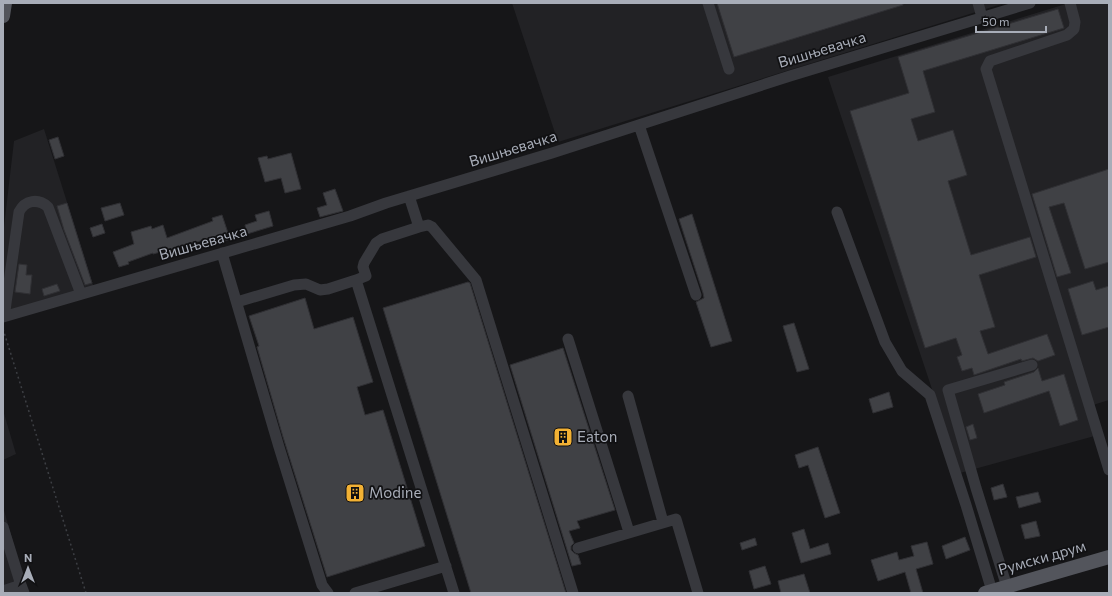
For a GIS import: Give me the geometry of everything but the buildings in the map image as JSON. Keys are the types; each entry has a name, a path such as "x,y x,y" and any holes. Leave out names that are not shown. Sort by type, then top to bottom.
{"main road":[{"path":"3,16 5,3"},
{"name":"Румски друм","path":"989,592 1109,556"}],"street":[{"path":"708,3 729,69"},
{"path":"978,3 982,17"},
{"name":"Вишњевачка","path":"5,317 350,216 409,196 552,153 790,76 1030,3"},
{"path":"1070,3 1075,22 1074,29 1067,35 990,61 986,69 1109,470"},
{"path":"639,125 696,295"},
{"path":"409,196 419,227"},
{"path":"5,317 19,212 23,206 31,202 40,202 48,207 81,294"},
{"path":"837,212 885,342 902,371 930,395 966,505 989,592"},
{"path":"237,302 294,285 306,284 320,290 356,280 366,276 363,267 364,263 376,243 382,239 419,227 428,225 432,227 476,280 573,593"},
{"path":"222,253 279,447 322,585 328,593"},
{"path":"356,280 454,593"},
{"path":"568,339 629,532"},
{"path":"1007,587 976,488 948,390 1032,365"},
{"path":"628,396 663,522"},
{"path":"578,548 676,519 698,593"},
{"path":"3,591 22,589 8,561 4,534"},
{"path":"355,593 446,566"}],"path":[{"path":"3,329 86,593"}],"shaded area":[{"path":"512,3 1005,3 558,142"},
{"path":"1069,3 1109,3 1109,400 1093,405 1102,434 960,473 828,77"},
{"path":"44,129 94,288 3,315 3,235 14,141"},
{"path":"3,410 16,454 3,460"},
{"path":"3,507 18,559 28,593 3,593"}],"place":[{"name":"Eaton","path":"563,437"},
{"name":"Modine","path":"355,493"}]}
